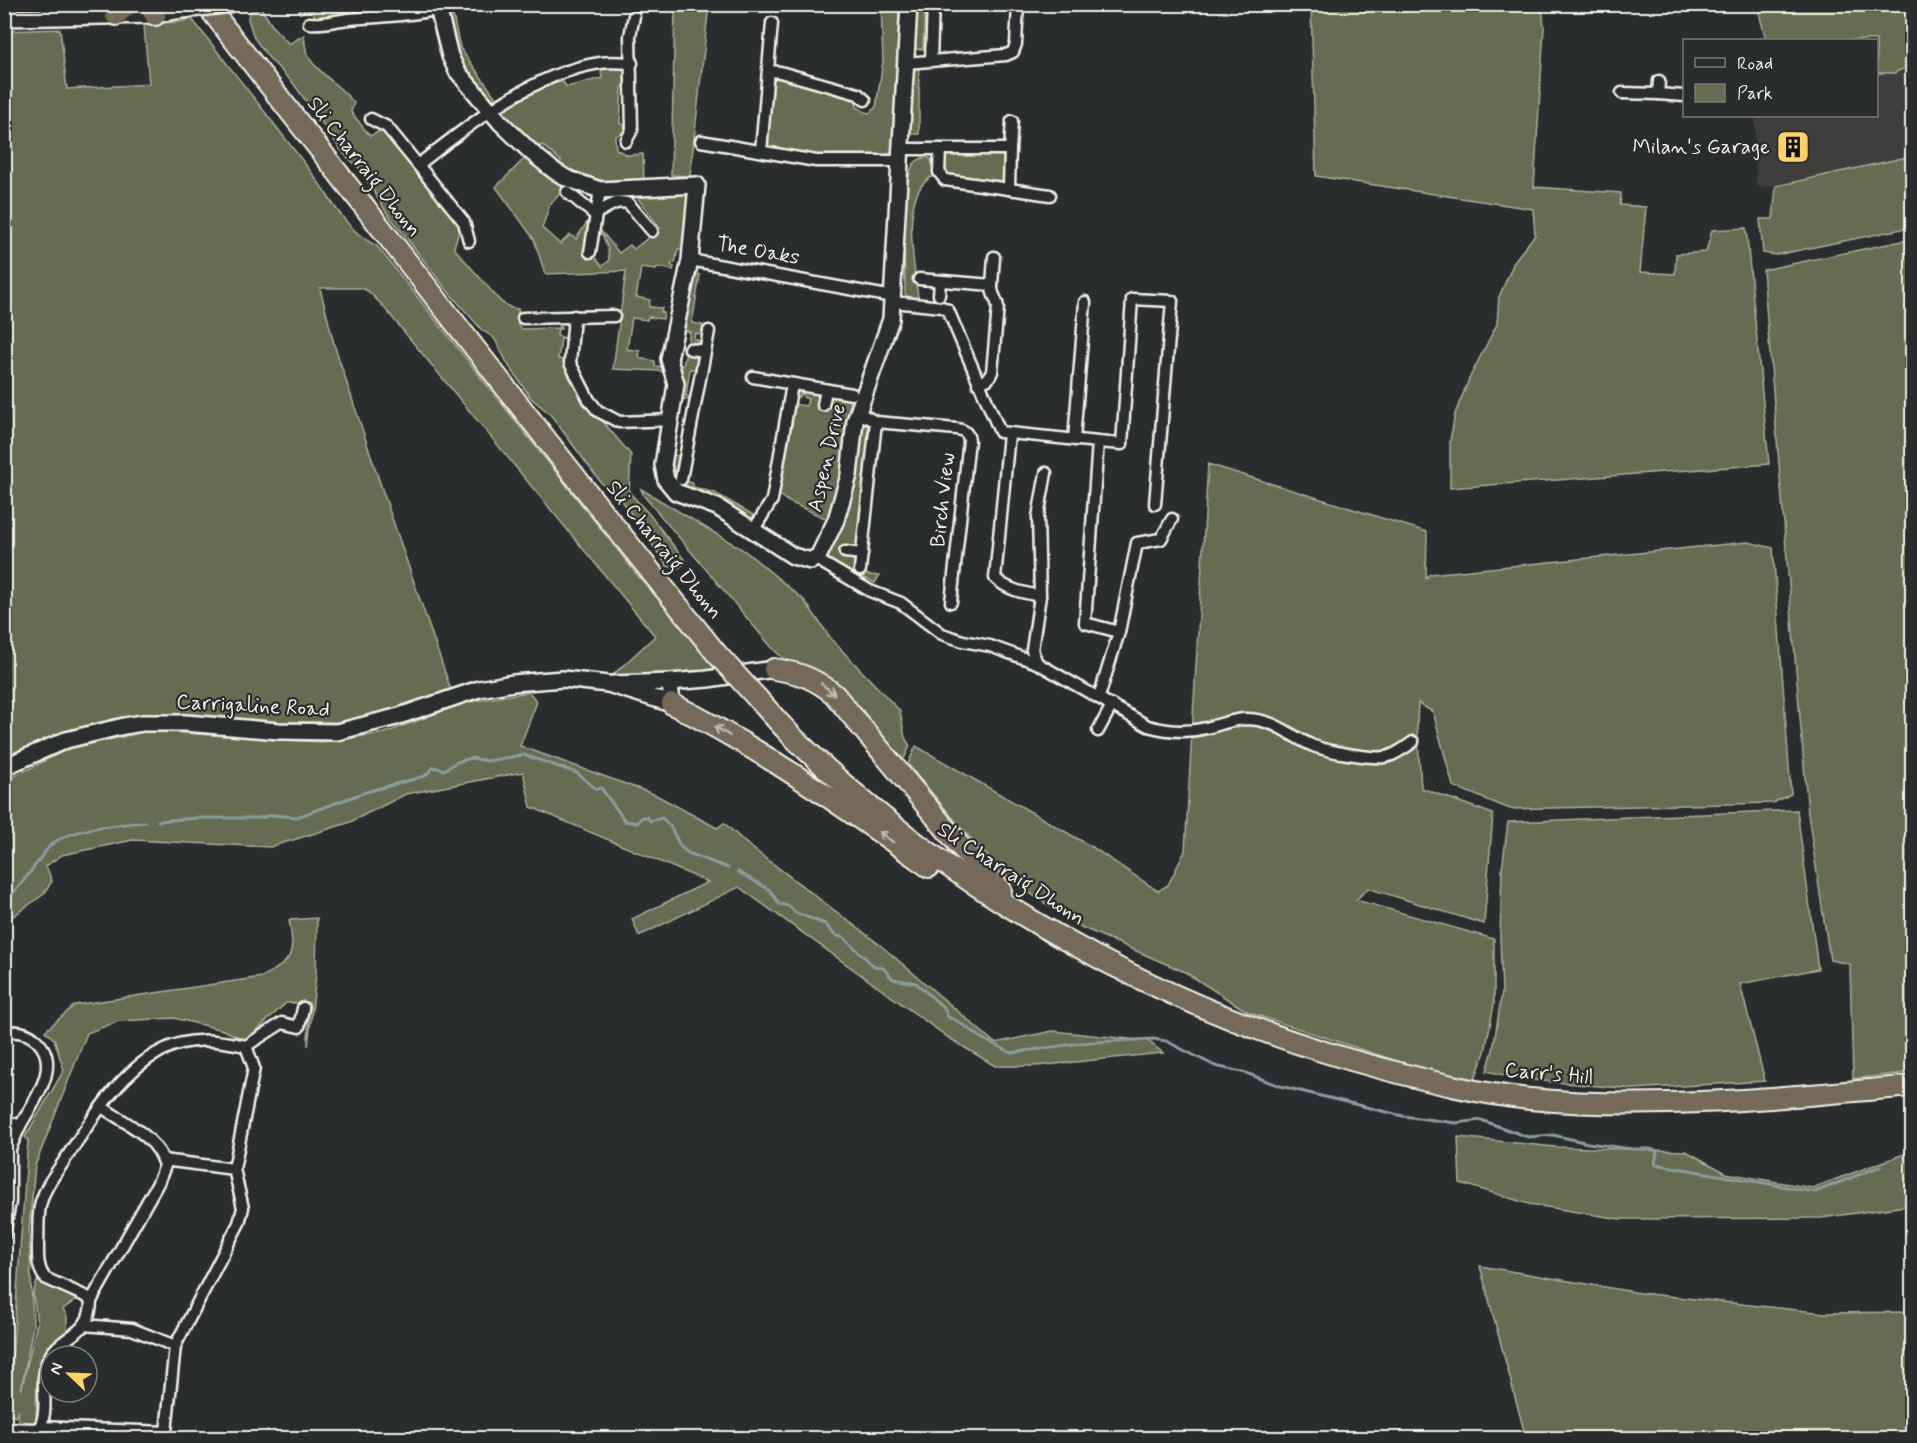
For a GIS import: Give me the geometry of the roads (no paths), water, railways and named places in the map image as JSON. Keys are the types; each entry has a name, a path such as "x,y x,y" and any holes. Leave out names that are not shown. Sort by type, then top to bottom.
{"highway":[{"name":"Sli Charraig Dhonn","path":"206,4 716,654 799,744 847,786 947,865 1081,948 1194,1004"},
{"path":"774,669 797,673 817,681 834,694 965,852 1005,894 1065,930 1172,987 1194,1004"},
{"path":"672,704 713,725 813,788 981,902 1042,939 1115,976 1194,1004"},
{"name":"Carr's Hill","path":"1194,1004 1268,1034 1344,1058 1464,1089 1531,1099 1615,1102 1711,1101 1912,1086"}],"street":[{"path":"54,4 65,17"},
{"path":"4,18 65,17 122,10 175,11 231,4"},
{"path":"309,23 384,18 465,4"},
{"path":"858,402 887,336 891,319 909,4"},
{"path":"931,60 933,4"},
{"path":"905,63 1006,55 1013,52 1016,44 1018,4"},
{"path":"438,7 450,56 457,71 490,111 531,152 553,170 566,178 600,190 594,214 590,252"},
{"path":"626,141 632,130 630,36 634,16"},
{"path":"761,151 772,23"},
{"path":"418,165 490,111 552,77 602,62 632,63"},
{"path":"769,71 858,94 865,100"},
{"path":"1658,94 1659,81"},
{"path":"1622,93 1683,96"},
{"path":"371,119 387,127 464,222 469,241"},
{"path":"1009,189 1012,121"},
{"path":"701,141 816,161 901,155 940,149 1010,149"},
{"path":"940,149 939,172 945,180 1050,195"},
{"name":"The Oaks","path":"600,190 697,185 690,260 942,307 948,310 978,384"},
{"path":"567,192 594,214"},
{"path":"594,214 618,201 624,202 629,204 652,231"},
{"path":"994,257 991,292 998,302 998,307 992,372 988,379 978,384 998,429 1004,434 1122,444 1132,299 1172,301 1155,504"},
{"path":"690,260 669,359 676,384 663,472 671,488 680,494 717,507 788,554 807,561 816,559 870,591 901,603 942,634 1016,654 1037,663 1148,726 1165,730 1203,729 1246,719 1269,723 1288,730 1311,746 1328,751 1387,758 1413,742"},
{"path":"919,279 992,285"},
{"path":"939,295 940,281"},
{"path":"1074,440 1085,302"},
{"path":"574,316 570,363 589,400 598,411 619,422 672,420"},
{"path":"523,318 614,316"},
{"path":"681,479 709,331"},
{"path":"690,349 704,351"},
{"name":"Aspen Drive","path":"753,377 826,390 858,402 849,475 836,520 816,559"},
{"path":"753,531 772,500 792,384"},
{"name":"Aspen Drive","path":"823,405 826,390"},
{"name":"Birch View","path":"858,402 876,422 957,429 968,435 952,597 965,594"},
{"path":"860,570 876,422"},
{"path":"1010,434 995,578 1001,584 1013,589 1040,596"},
{"path":"1098,442 1085,623 1119,632"},
{"path":"666,446 686,449"},
{"path":"1037,663 1032,650 1040,596 1038,518 1046,472"},
{"path":"1099,698 1119,632 1137,543 1161,539 1172,519"},
{"path":"845,552 862,554"},
{"name":"Carrigaline Road","path":"608,684 670,682 774,669"},
{"name":"Carrigaline Road","path":"4,767 75,737 104,729 142,723 338,732 396,717 479,689 513,683 563,679 608,684 672,704"},
{"path":"670,682 672,704"},
{"path":"1098,731 1112,705"},
{"path":"92,1301 72,1289 50,1281 43,1275 38,1263 39,1213 46,1188 54,1174 102,1107 123,1082 161,1051 180,1043 203,1040 246,1046 282,1023 299,1028 303,1008"},
{"path":"4,1033 21,1032 31,1036 46,1052 48,1063 39,1091 10,1149 10,1202 4,1235"},
{"path":"4,1428 35,1429 40,1427 166,1432 175,1346 239,1223 243,1208 234,1169 254,1068 246,1046"},
{"path":"40,1427 43,1416 44,1371 47,1362 58,1344 80,1331 84,1325 92,1301 164,1171 163,1160 149,1139 102,1107"},
{"path":"4,1120 20,1126"},
{"path":"163,1160 234,1169"},
{"path":"84,1325 132,1329 175,1346"}],"waterway":[{"path":"158,821 258,818 273,815 297,817 366,792 425,776 434,767 444,770 457,762 471,758 487,761 524,755 577,773 596,789 601,788 625,821 637,823 642,817 647,817 650,821 662,818 670,826 680,846 688,853 728,868"},
{"path":"4,902 56,841 94,828 145,822"},
{"path":"738,872 770,890 779,904 789,906 796,913 825,924 835,935 844,938 874,966 883,968 893,979 916,983 944,1008 948,1017 983,1039 1012,1053 1080,1043 1153,1039 1166,1041 1215,1066 1246,1073 1280,1086 1403,1116 1456,1123 1481,1120 1528,1137 1553,1135 1588,1143 1650,1149 1657,1151 1655,1164 1815,1192 1881,1166"}],"place":[{"name":"Milan's Garage","path":"1793,147"}]}
